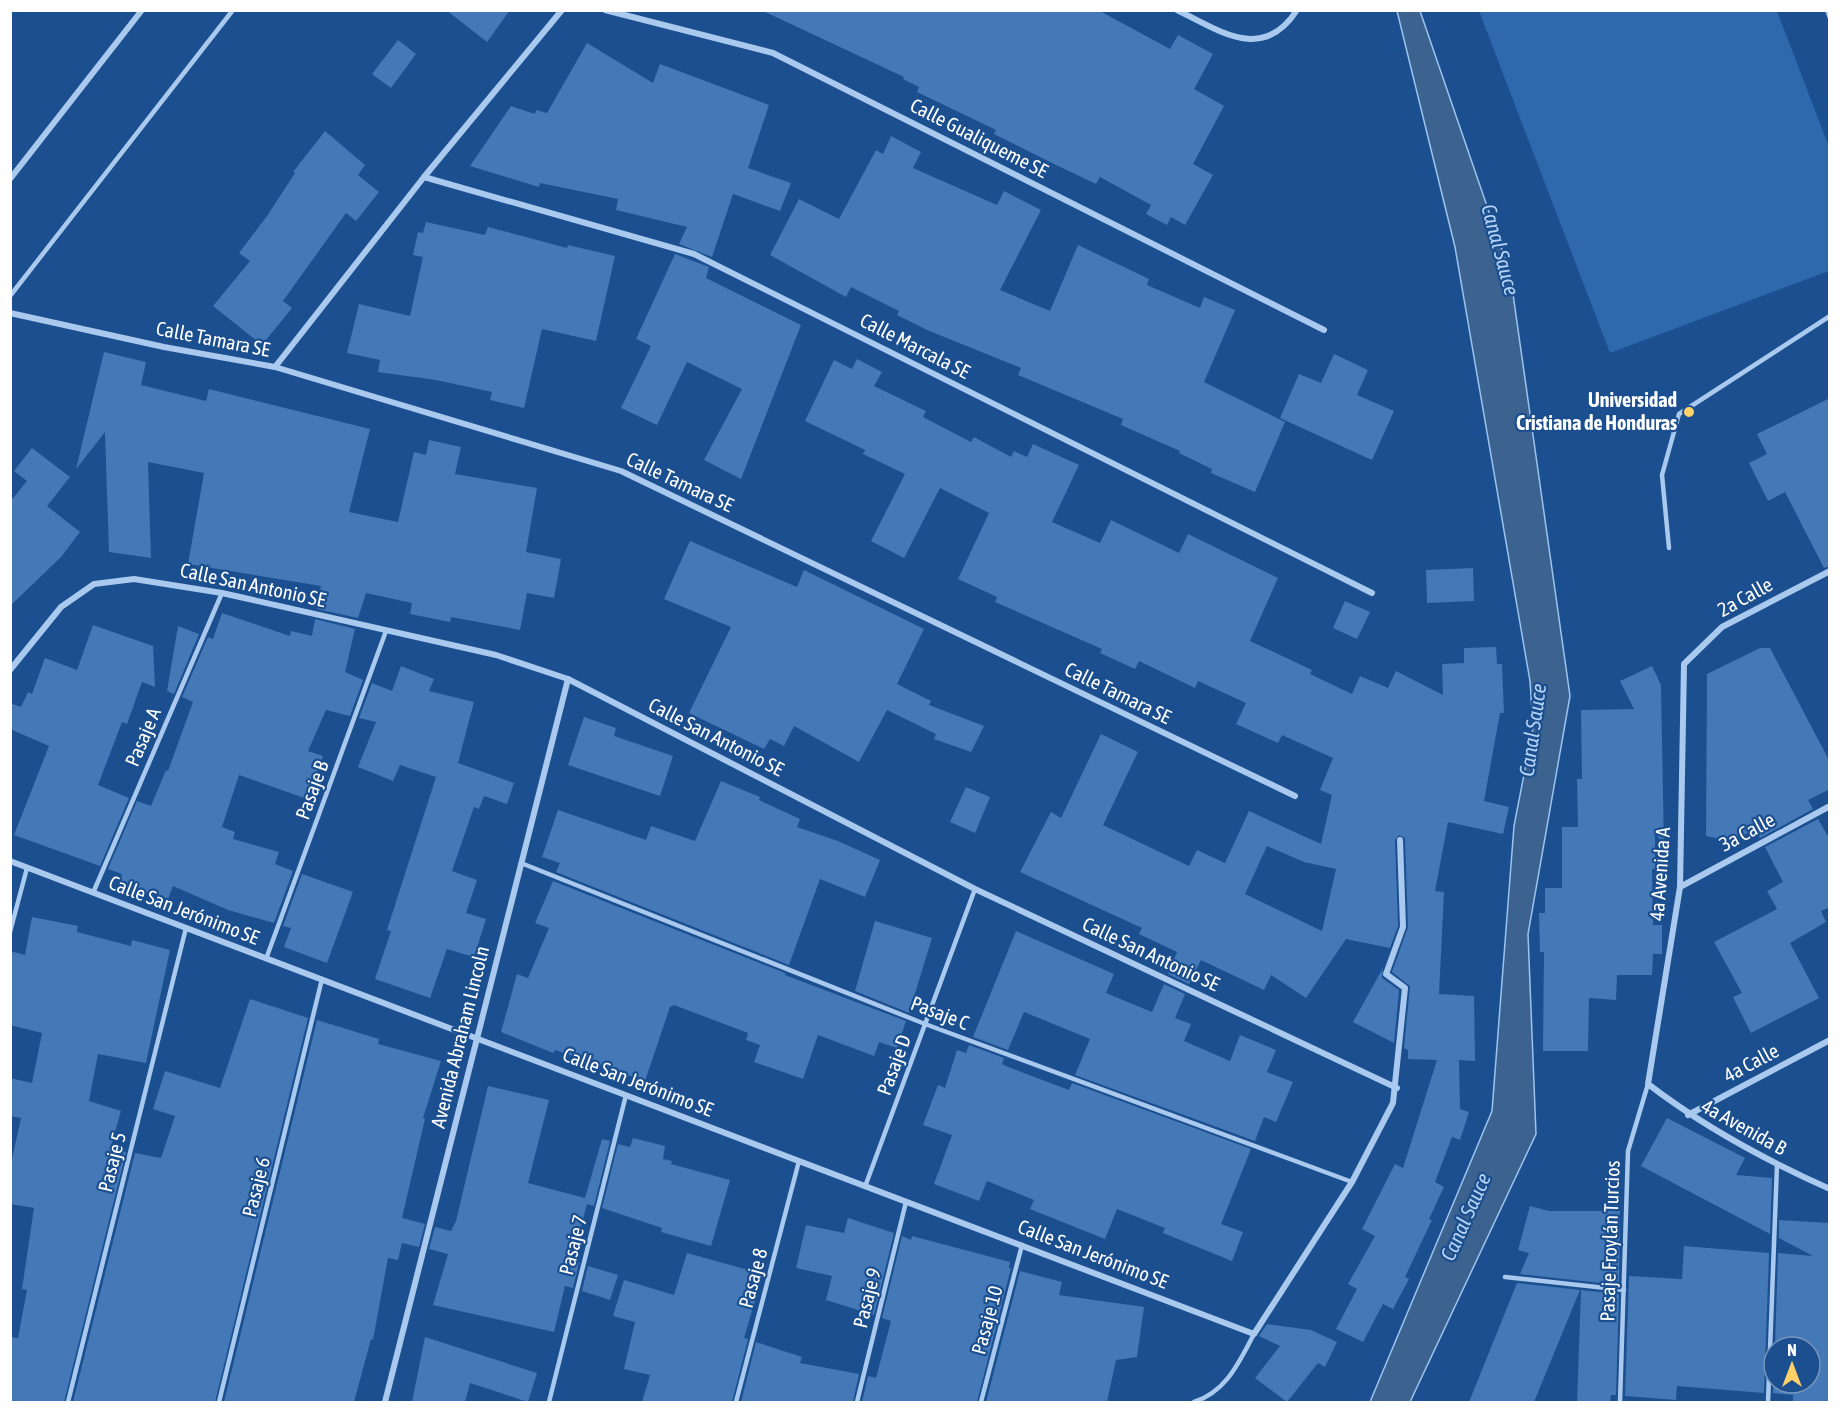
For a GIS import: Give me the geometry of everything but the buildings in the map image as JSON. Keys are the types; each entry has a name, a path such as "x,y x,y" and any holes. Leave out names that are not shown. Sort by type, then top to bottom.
{"street":[{"path":"10,179 142,10"},
{"path":"275,367 424,177 562,10"},
{"name":"Calle Gualiqueme SE","path":"605,10 772,53 1324,330"},
{"path":"1177,10 1232,37 1256,39 1278,34 1297,10"},
{"name":"Calle Marcala SE","path":"424,177 694,254 1372,594"},
{"name":"Calle Tamara SE","path":"10,313 164,347 275,367 621,471 1294,796"},
{"name":"2a Calle","path":"1684,664 1722,627 1830,571"},
{"name":"Calle San Antonio SE","path":"10,670 61,607 94,584 134,579 222,593 496,655 567,679 975,889 1397,1088"},
{"name":"4a Avenida A","path":"1648,1084 1680,887 1684,664"},
{"name":"Avenida Abraham Lincoln","path":"385,1402 567,679"},
{"name":"3a Calle","path":"1680,887 1830,806"},
{"path":"1254,1334 1352,1182 1393,1103 1397,1088 1405,988 1386,974 1403,927 1400,840"},
{"name":"Calle San Jerónimo SE","path":"10,861 799,1161 866,1184 906,1202 1254,1334"},
{"name":"4a Calle","path":"1688,1115 1830,1040"},
{"name":"4a Avenida B","path":"1648,1084 1688,1115 1777,1165 1830,1189"}],"lane":[{"path":"10,296 234,10"},
{"path":"1827,10 1830,18"},
{"path":"1669,548 1662,475 1679,414 1830,316"},
{"name":"Pasaje A","path":"93,893 222,593"},
{"name":"Pasaje B","path":"266,959 386,631"},
{"name":"Pasaje C","path":"521,863 925,1024 1352,1182"},
{"path":"10,932 27,868"},
{"name":"Pasaje D","path":"866,1184 975,889"},
{"name":"Pasaje 5","path":"68,1402 186,928"},
{"name":"Pasaje 6","path":"219,1402 322,979"},
{"name":"Pasaje Froylán Turcios","path":"1620,1402 1628,1151 1648,1084"},
{"name":"Pasaje 7","path":"549,1402 626,1095"},
{"name":"Pasaje 8","path":"736,1402 799,1161"},
{"path":"1768,1402 1777,1165"},
{"name":"Pasaje 9","path":"857,1402 906,1202"},
{"name":"Pasaje 10","path":"981,1402 1022,1245"},
{"path":"1505,1277 1624,1290"},
{"path":"1194,1402 1203,1400 1228,1381 1254,1334"}],"shaded area":[{"path":"1479,11 1777,11 1829,147 1829,271 1610,353"}],"water":[{"name":"Canal Sauce","path":"1397,11 1420,11 1510,273 1570,696 1528,934 1536,1134 1410,1402 1370,1402 1492,1111 1514,826 1533,728 1530,681 1455,247"}],"place":[{"name":"Universidad Cristiana de Honduras","path":"1689,412"}]}
